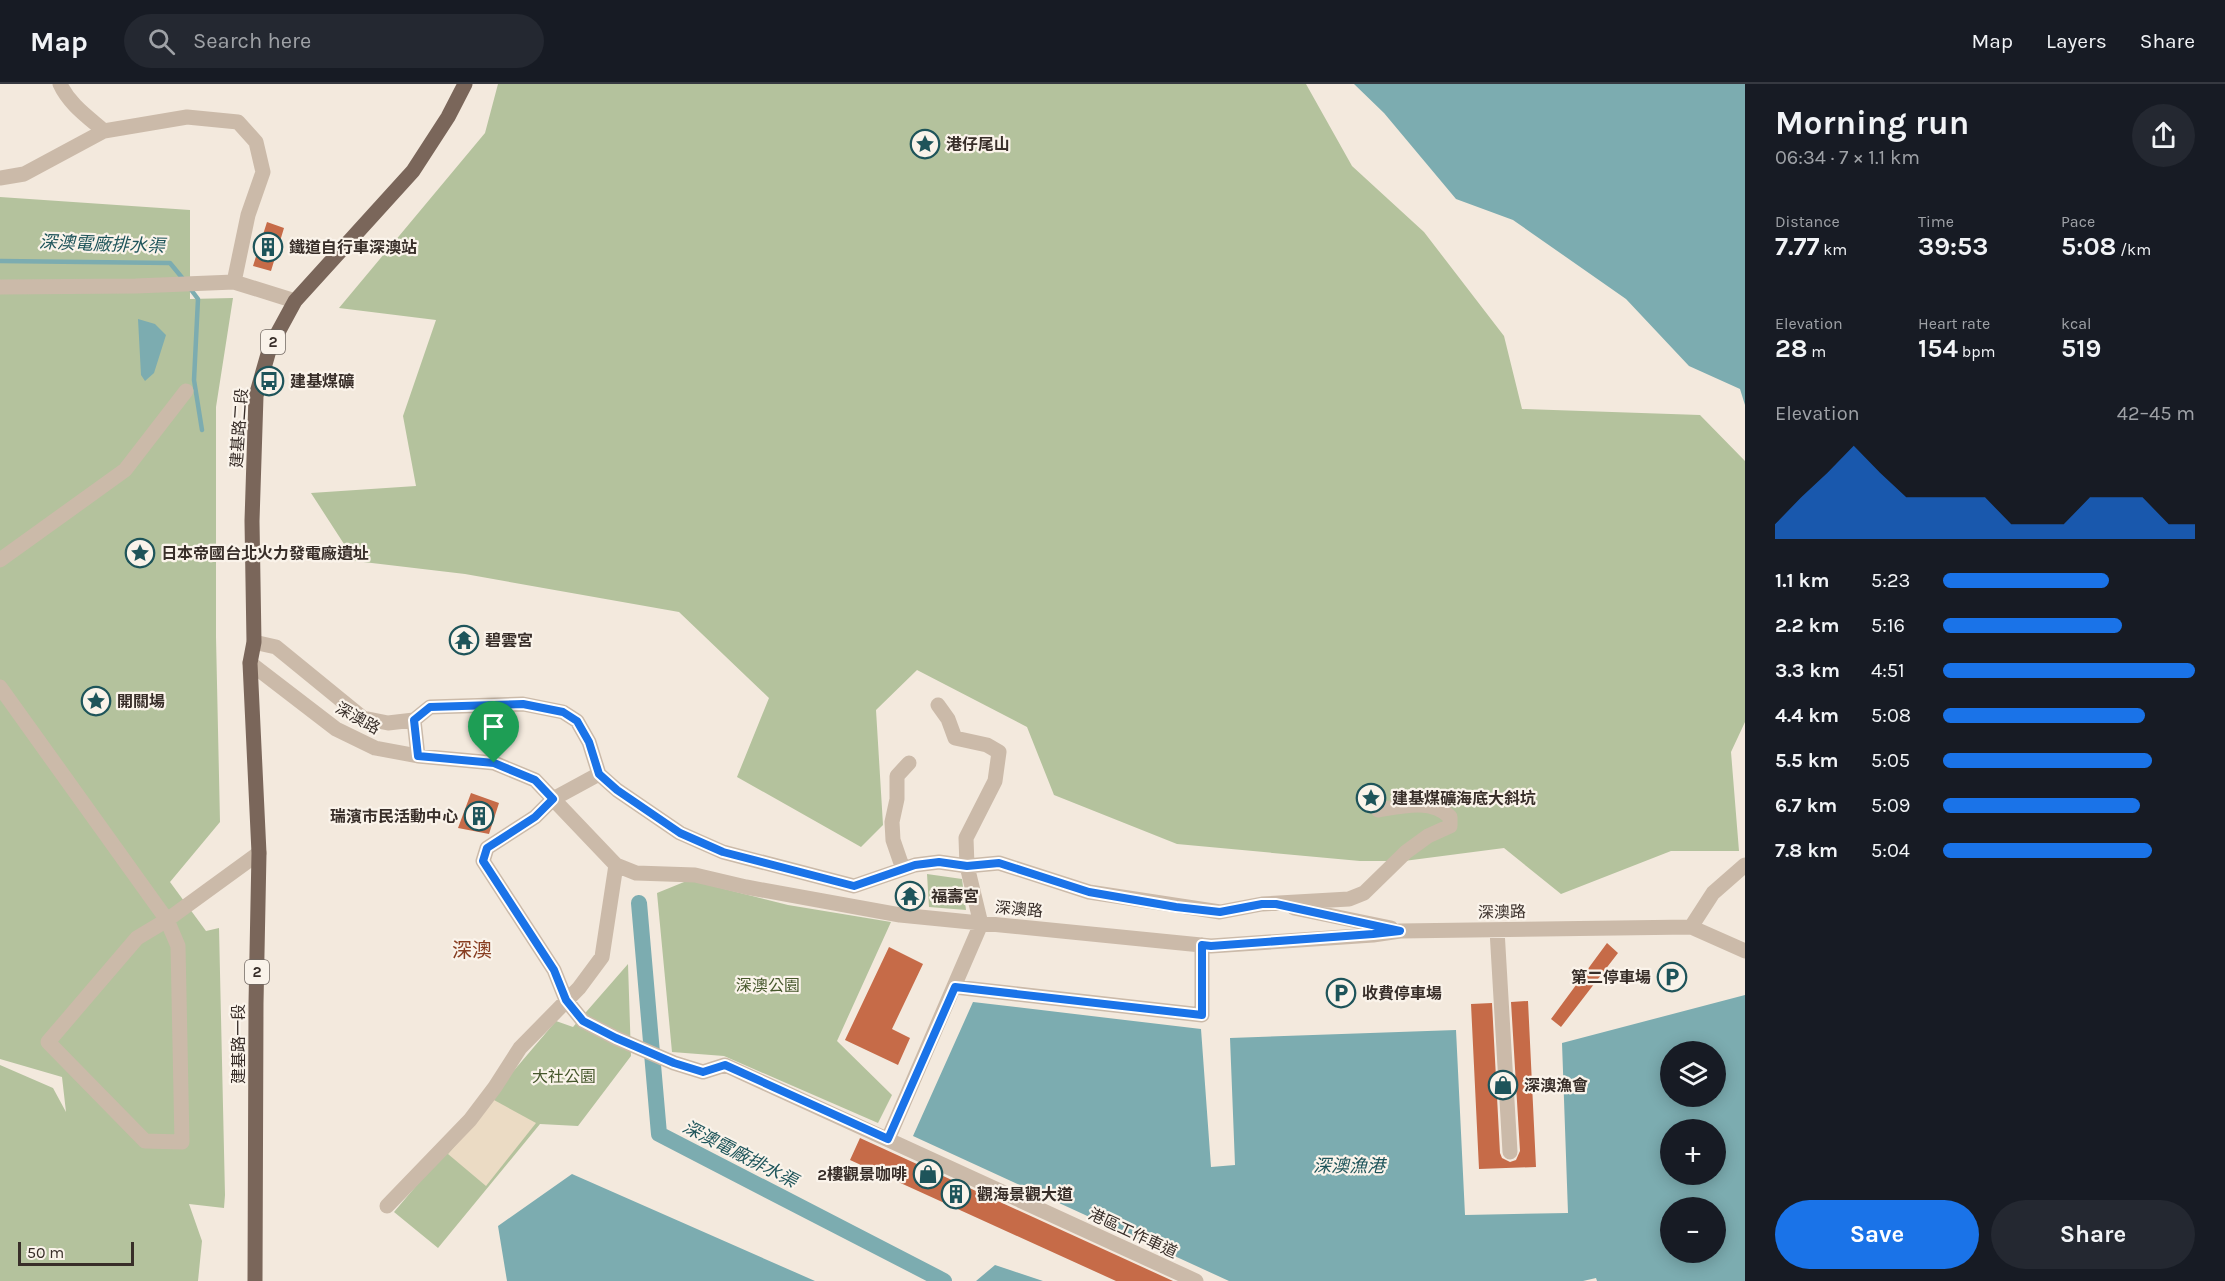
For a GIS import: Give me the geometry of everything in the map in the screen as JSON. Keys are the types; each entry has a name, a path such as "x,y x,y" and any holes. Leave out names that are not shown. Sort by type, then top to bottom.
{"main road":[{"name":"建基路二段","path":"250,663 254,642 252,521 256,396 270,347 295,301 413,171 448,117 465,84"},
{"name":"建基路一段","path":"250,663 260,853 256,1003 255,1281"}],"street":[{"path":"60,84 78,110 104,131"},
{"path":"0,178 24,174 104,131 187,117 238,122 256,142 263,172 248,215 234,282"},
{"path":"0,287 234,282 295,301"},
{"path":"0,560 125,470 186,391"},
{"path":"254,642 276,647 363,718 388,723 414,720 430,707 523,704 563,712 577,721 589,742 599,774 617,790 680,833 723,852 854,886 915,865 939,862 967,866 999,863 1089,892 1220,912 1262,904 1349,899 1364,893 1406,852 1428,836 1450,826 1450,817 1442,808 1418,804 1378,810"},
{"name":"深澳路","path":"250,663 336,729 375,748 418,756 494,763 535,780 616,865 636,873 695,875 746,887 900,915 1211,946 1400,931 1690,927 1745,951"},
{"path":"0,687 167,920 178,946 182,1142 145,1141 48,1042 137,938 167,920 260,853"},
{"path":"888,1139 981,924 967,866 966,838 995,781 999,752 987,745 955,738 948,719 938,705"},
{"path":"414,720 418,756"},
{"path":"903,869 893,840 892,822 897,799 897,776 909,763"},
{"path":"553,799 599,774"},
{"name":"港區工作車道","path":"553,799 535,817 487,848 483,861 554,970 566,1000 583,1021 674,1063 703,1072 725,1065 1196,1281"},
{"path":"387,1206 470,1120 520,1048 579,988 602,957 616,865"},
{"path":"1690,927 1713,893 1745,865"},
{"path":"1276,904 1400,931"},
{"path":"1497,930 1510,1152"},
{"path":"955,987 1202,1015 1202,945"}],"green space":[{"path":"498,84 1306,84 1352,166 1424,232 1504,336 1522,409 1700,415 1745,461 1745,722 1731,752 1739,851 1671,851 1561,894 1504,848 1404,861 1360,861 1177,844 1054,795 1027,727 917,670 876,710 883,825 861,847 737,777 769,698 679,612 465,574 355,561 311,493 416,486 403,416 436,320 339,308 485,133"},
{"path":"0,197 190,210 190,299 233,298 216,407 216,637 220,822 170,882 206,931 219,928 225,1195 224,1208 189,1204 202,1241 198,1281 0,1281 0,1065 53,1088 66,1112 62,1077 0,1059"},
{"path":"927,874 962,879 966,910 929,907"},
{"name":"深澳公園","path":"689,880 788,905 891,922 837,1041 892,1095 878,1123 724,1056 672,1052 657,893"},
{"name":"大社公園","path":"628,964 631,1056 578,1126 540,1124 438,1248 394,1212 556,1021 573,1027"}],"shaded area":[{"path":"494,1100 536,1123 486,1186 448,1154"}],"water":[{"path":"1354,84 1745,84 1745,405 1740,389 1689,366 1626,299 1513,220 1456,199 1384,113"},
{"path":"138,319 155,324 166,335 154,373 145,381 141,375"},
{"name":"深澳漁港","path":"1745,995 1745,1281 1597,1281 1596,1278 1583,1281 1229,1281 913,1136 973,1002 1201,1029 1211,1167 1235,1165 1230,1038 1456,1030 1465,1215 1568,1213 1562,1043"},
{"path":"572,1174 815,1281 507,1281 498,1226"},
{"path":"995,1265 1043,1281 976,1281"}],"building":[{"name":"鐵道自行車深澳站","path":"267,222 284,228 271,271 253,266"},
{"name":"瑞濱市民活動中心","path":"471,793 499,803 489,834 458,828"},
{"path":"1607,943 1618,953 1561,1027 1551,1019"},
{"path":"889,947 923,964 892,1029 910,1038 898,1065 845,1040"},
{"name":"深澳漁會","path":"1528,1001 1536,1167 1479,1169 1471,1004 1492,1003 1500,1153 1502,1158 1510,1162 1516,1160 1520,1151 1511,1002"},
{"name":"觀海景觀大道","path":"860,1138 1173,1281 1116,1281 850,1160"}],"waterway":[{"name":"深澳電廠排水渠","path":"0,261 170,263 184,280"},
{"name":"深澳電廠排水渠","path":"189,287 198,299 194,380 202,430"},
{"name":"深澳電廠排水渠","path":"639,903 659,1134 944,1281"}],"place":[{"name":"港仔尾山","path":"925,144"},
{"name":"鐵道自行車深澳站","path":"268,247"},
{"name":"建基煤礦","path":"269,381"},
{"name":"日本帝國台北火力發電廠遺址","path":"140,553"},
{"name":"碧雲宮","path":"464,640"},
{"name":"開關場","path":"96,701"},
{"name":"建基煤礦海底大斜坑","path":"1371,798"},
{"name":"瑞濱市民活動中心","path":"479,816"},
{"name":"福壽宮","path":"910,896"},
{"name":"第二停車場","path":"1672,977"},
{"name":"收費停車場","path":"1341,993"},
{"name":"深澳漁會","path":"1503,1085"},
{"name":"2樓觀景咖啡","path":"928,1174"},
{"name":"觀海景觀大道","path":"956,1194"}],"district":[{"name":"深澳","path":"472,950"}],"route":[{"path":"523,704 563,712 577,721 589,742 599,774 617,790 680,833 723,852 854,886 915,865 939,862 967,866 999,863 1089,892 1176,907 1220,912 1262,904 1276,904 1358,920 1400,931 1202,945 1202,1015 955,987 888,1139 725,1065 703,1072 674,1063 583,1021 566,1000 554,970 483,861 487,848 535,817 553,799 535,780 494,763 418,756 414,720 430,707 523,704"}]}
